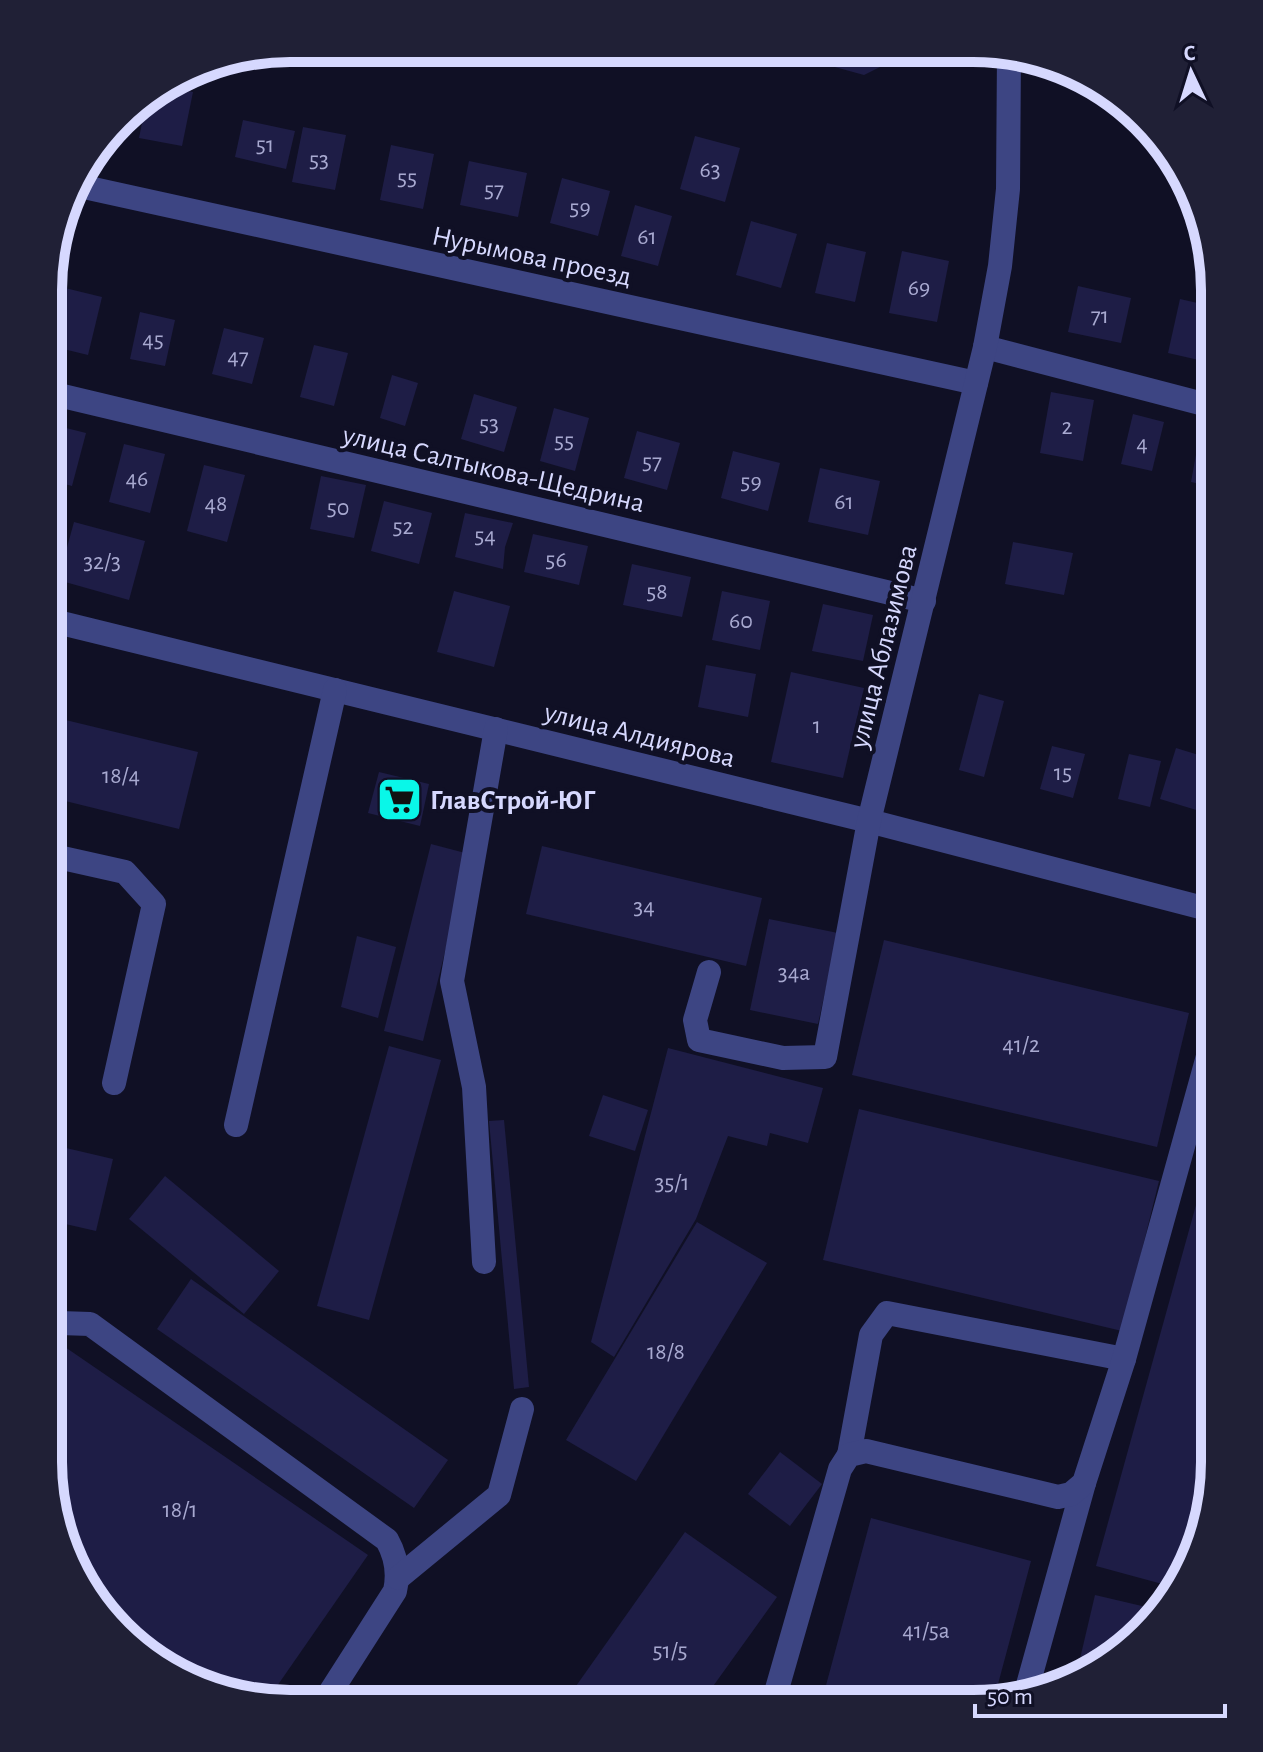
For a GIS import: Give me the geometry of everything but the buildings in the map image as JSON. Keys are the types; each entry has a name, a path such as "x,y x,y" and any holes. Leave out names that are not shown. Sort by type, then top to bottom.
{"street":[{"name":"улица Аблазимова","path":"709,972 695,1020 699,1040 783,1058 825,1057 869,821 985,347 1005,233 1009,65"},
{"name":"Нурымова проезд","path":"87,188 976,383"},
{"path":"985,347 1201,403"},
{"name":"улица Салтыкова-Щедрина","path":"62,396 924,601"},
{"name":"улица Алдиярова","path":"62,623 869,821 1201,907"},
{"path":"236,1125 335,690"},
{"path":"484,1262 474,1087 452,981 496,729"},
{"path":"62,858 125,872 154,904 114,1083"},
{"path":"1028,1683 1084,1483 1124,1359 1201,1081"},
{"path":"777,1690 840,1469 849,1455 871,1335 887,1313 1124,1359"},
{"path":"62,1323 90,1324 387,1540 394,1552 398,1578 395,1591 332,1690"},
{"path":"398,1578 499,1495 522,1409"},
{"path":"849,1455 866,1451 1058,1497 1071,1494 1084,1483"}],"place":[{"name":"ГлавСтрой-ЮГ","path":"399,799"}]}
